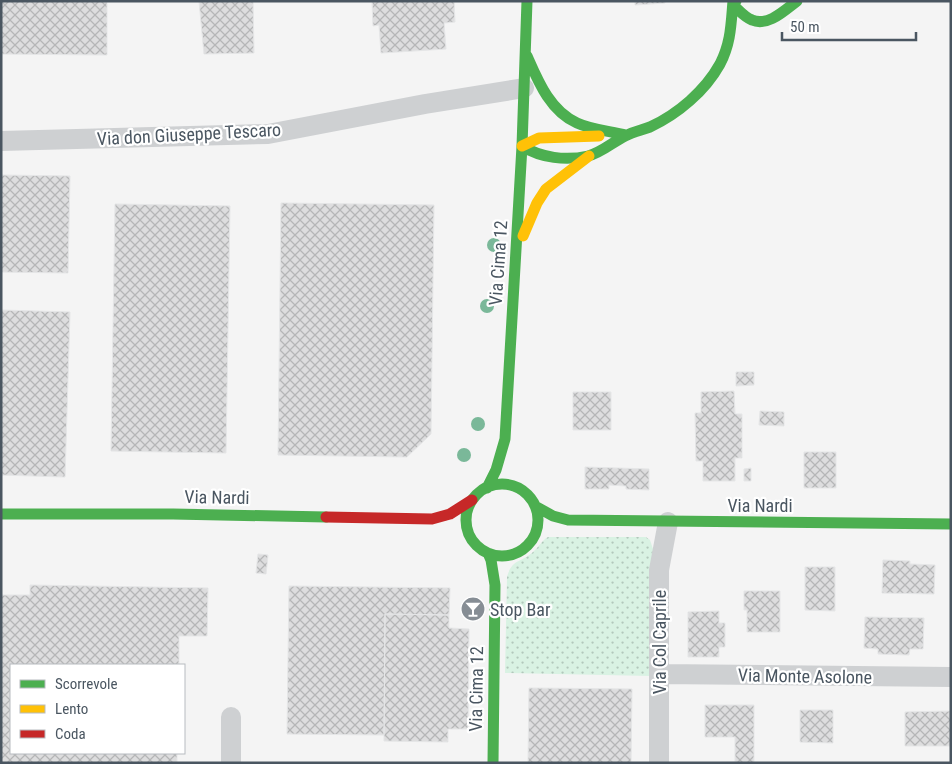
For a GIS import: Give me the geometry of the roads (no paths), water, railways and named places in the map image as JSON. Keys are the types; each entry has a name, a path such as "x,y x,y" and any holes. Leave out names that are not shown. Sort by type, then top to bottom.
{"main road":[{"name":"Via Cima 12","path":"505,439 522,146 527,1"},
{"path":"734,2 751,20 758,22 767,21 797,1"},
{"path":"516,251 546,189 589,156 626,135 649,127 671,116 692,98 710,78 730,43 734,2"},
{"path":"526,54 540,84 561,113 577,123 626,135"},
{"path":"522,146 539,138 626,135"},
{"path":"522,146 541,156 562,158 589,156"},
{"path":"505,439 510,463"},
{"path":"487,488 494,477 505,439"},
{"path":"472,500 466,515 467,527 470,537 476,546 488,553 501,556 512,555 526,547 534,535 537,523 535,506 521,490 515,478"},
{"path":"432,519 461,509 487,488 505,485 521,490"},
{"path":"535,506 554,516 568,520"},
{"name":"Via Nardi","path":"1,514 172,514 432,519"},
{"path":"432,519 459,529 470,537"},
{"path":"534,535 554,524 568,520"},
{"name":"Via Nardi","path":"568,520 951,524"},
{"name":"Via Cima 12","path":"488,553 495,585 493,763"},
{"path":"495,585 500,572 512,555"}],"street":[{"name":"Via don Giuseppe Tescaro","path":"1,141 268,134 425,104 524,88"},
{"name":"Via Col Caprile","path":"659,763 659,570 668,522"},
{"name":"Via Monte Asolone","path":"659,674 951,677"},
{"path":"231,717 231,763"}],"place":[{"name":"Stop Bar","path":"473,609"}]}
